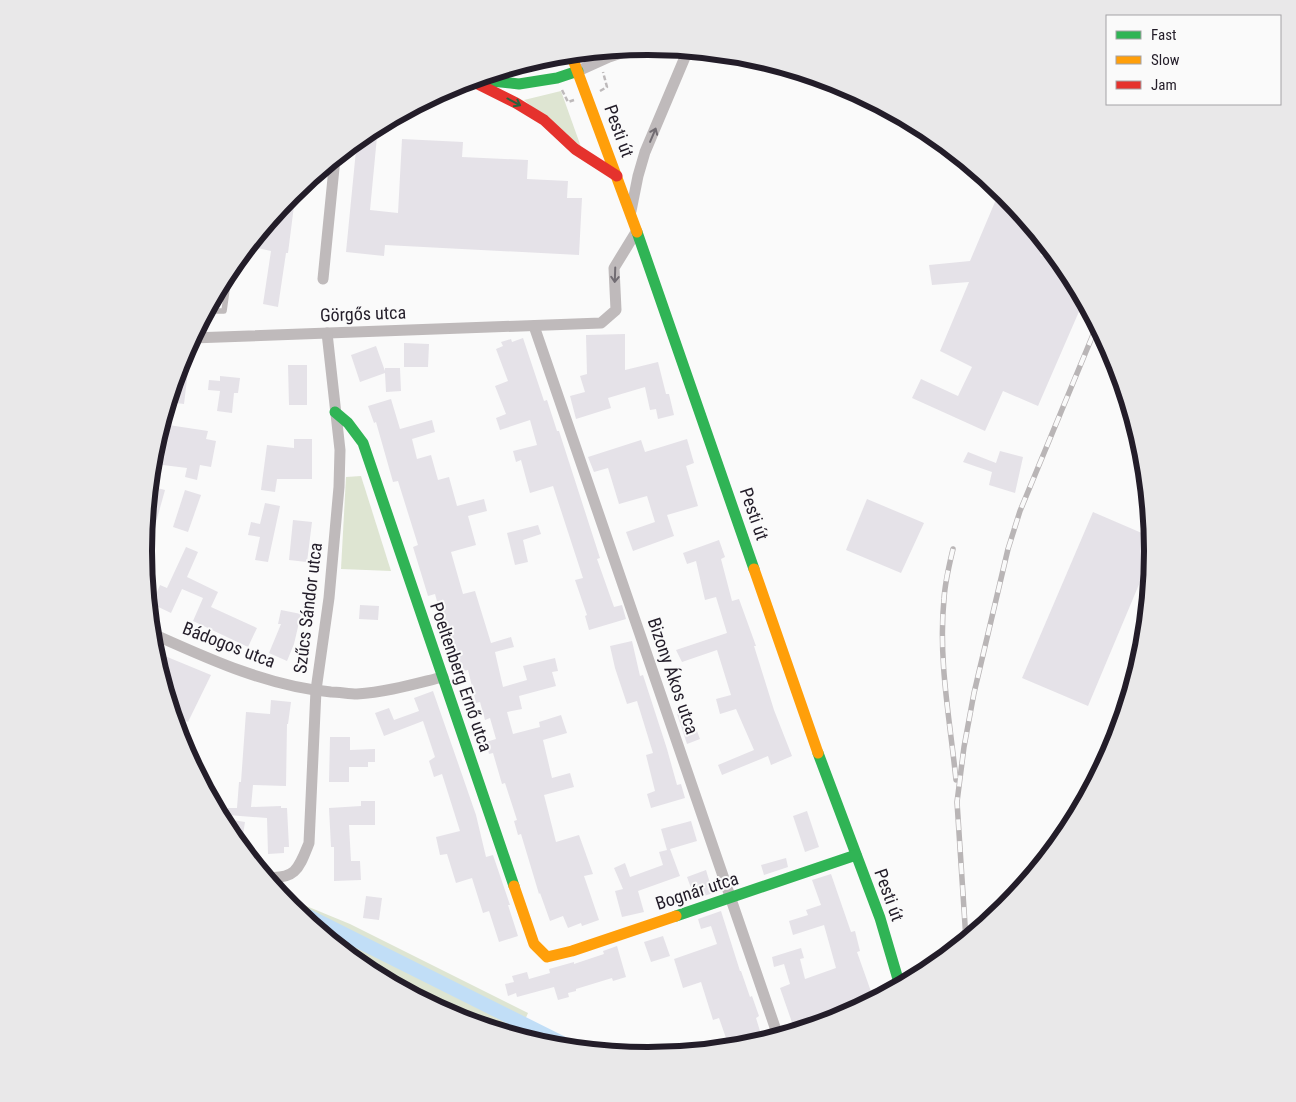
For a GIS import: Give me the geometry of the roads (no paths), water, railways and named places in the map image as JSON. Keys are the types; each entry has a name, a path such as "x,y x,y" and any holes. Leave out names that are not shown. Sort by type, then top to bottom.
{"main road":[{"name":"Pesti út","path":"574,61 631,215 822,766 880,918 898,980"},
{"path":"488,81 519,84 557,78 578,71"},
{"path":"480,85 544,120 575,149 617,176"},
{"name":"Poeltenberg Ernő utca","path":"335,412 348,423 363,443 534,944 548,957"},
{"name":"Bognár utca","path":"548,957 572,951 856,855"}],"street":[{"path":"578,71 610,56"},
{"path":"631,215 638,176 645,152 685,56"},
{"path":"323,279 328,172"},
{"name":"Görgős utca","path":"200,338 601,323 616,310 614,268 636,232"},
{"name":"Bizony Ákos utca","path":"534,326 776,1030"},
{"name":"Szűcs Sándor utca","path":"275,878 283,878 294,873 301,864 309,843 316,690 329,598 339,487 340,450 327,333"},
{"name":"Bádogos utca","path":"160,637 247,674 288,686 355,694 389,690 443,678"}],"lane":[{"path":"214,311 224,311 227,289"}],"waterway":[{"path":"317,921 549,1037"}],"railway":[{"path":"965,932 957,802 964,747 974,693 1008,549 1020,511 1094,333"},
{"path":"953,549 947,574 942,645 956,780"}]}
